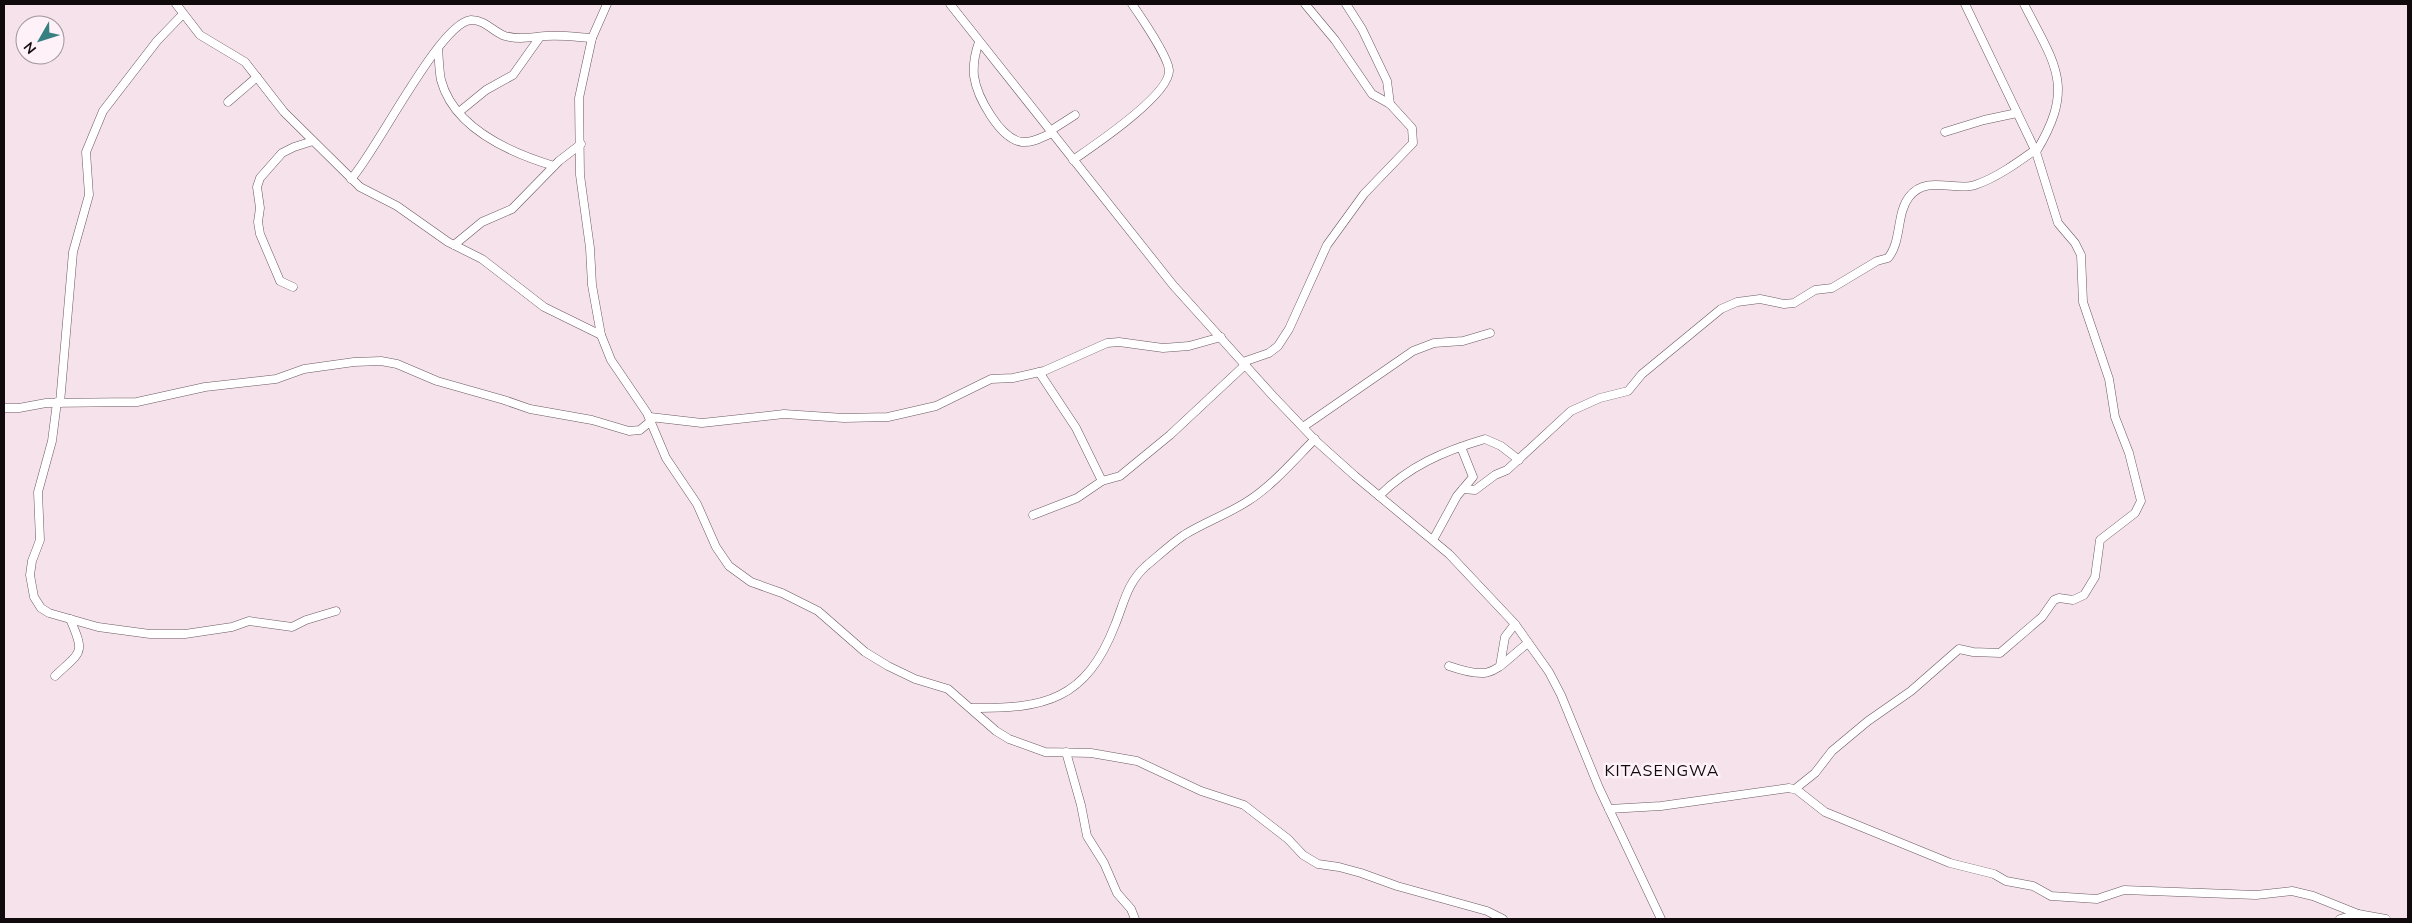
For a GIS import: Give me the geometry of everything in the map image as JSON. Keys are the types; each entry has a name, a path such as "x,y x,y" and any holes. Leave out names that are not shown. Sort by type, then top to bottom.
{"street":[{"path":"176,4 200,35 239,58 257,77 284,112 352,179 454,245 482,258 544,307 601,335"},
{"path":"608,4 592,38 579,98 580,175 590,248 592,285 601,335 618,374 651,419 666,458 697,504 716,547 729,566 751,582 782,593 818,611 875,658 914,680 948,688 996,731 1009,739 1045,752 1091,753 1137,761 1201,791 1244,805 1282,834 1303,855 1318,864 1361,873 1397,886 1487,911 1503,919"},
{"path":"950,4 1173,284 1221,338 1315,440 1470,574 1515,624 1549,672 1561,695 1609,809 1662,919"},
{"path":"1073,160 1150,101 1168,76 1169,69 1161,52 1132,4"},
{"path":"1033,515 1082,496 1102,481 1120,476 1152,450 1244,363 1268,353 1278,346 1289,329 1327,244 1364,194 1413,143 1412,128 1390,104 1369,90 1345,55 1305,4"},
{"path":"1346,4 1362,29 1387,81 1390,104"},
{"path":"1795,789 1815,773 1832,751 1868,721 1910,691 1959,648 1972,652 2000,653 2042,617 2054,600 2059,598 2074,600 2084,595 2095,577 2100,540 2139,508 2141,501 2134,468 2118,427 2112,388 2083,302 2081,255 2075,242 2058,223 2036,151 1965,4"},
{"path":"1463,489 1475,490 1519,460 1542,435 1571,411 1600,398 1628,391 1642,374 1665,357 1693,330 1721,309 1737,302 1760,299 1794,304 1815,290 1832,288 1877,261 1888,258 1897,242 1901,218 1908,198 1912,194 1936,184 1974,186 2036,151 2050,130 2058,103 2057,69 2024,4"},
{"path":"183,14 157,41 103,111 86,152 89,195 73,252 58,402 52,441 38,492 40,540 32,561 31,588 41,608 98,627 150,634 171,634 232,628 249,621 292,627 336,611"},
{"path":"352,179 368,160 414,82 438,49 454,31 470,20 488,25 502,35 513,38 571,36 592,38"},
{"path":"459,112 486,90 514,75 540,37"},
{"path":"979,42 974,58 976,83 999,128 1012,139 1032,142 1051,132 1075,115"},
{"path":"438,49 442,81 459,112 472,125 518,154 554,166"},
{"path":"228,102 257,77"},
{"path":"1945,132 1984,120 2017,113"},
{"path":"293,287 280,281 260,234 258,222 260,208 257,187 260,178 282,153 314,141"},
{"path":"454,245 482,222 512,209 554,166 581,144"},
{"path":"1303,427 1413,351 1434,342 1463,341 1490,333"},
{"path":"4,408 58,402 137,402 197,389 276,379 313,368 381,361 397,364 437,381 530,409 592,420 629,431 640,430 651,419 702,423 784,414 877,418 936,406 992,379 1013,378 1039,372 1114,342 1163,348 1189,346 1221,338"},
{"path":"1039,372 1076,428 1102,481"},
{"path":"1379,496 1407,470 1485,439 1492,440 1519,460"},
{"path":"971,708 994,708 1048,702 1068,692 1089,672 1100,655 1115,626 1128,587 1136,575 1184,536 1247,502 1315,440"},
{"path":"1432,540 1463,489 1473,477 1461,447"},
{"path":"55,676 76,659 79,651 78,637 70,619"},
{"path":"1500,666 1505,637 1515,624"},
{"path":"1449,666 1481,675 1492,672 1528,643"},
{"path":"1066,752 1081,805 1087,836 1104,864 1117,893 1131,909 1135,919"},
{"path":"1609,809 1661,806 1789,788 1795,789 1825,812 1950,863 1994,874 2006,881 2032,886 2051,896 2097,899 2124,890 2256,895 2292,891 2313,896 2358,914 2386,919"},
{"path":"2340,919 2358,914"}],"district":[{"name":"KITASENGWA","path":"1662,770"}]}
